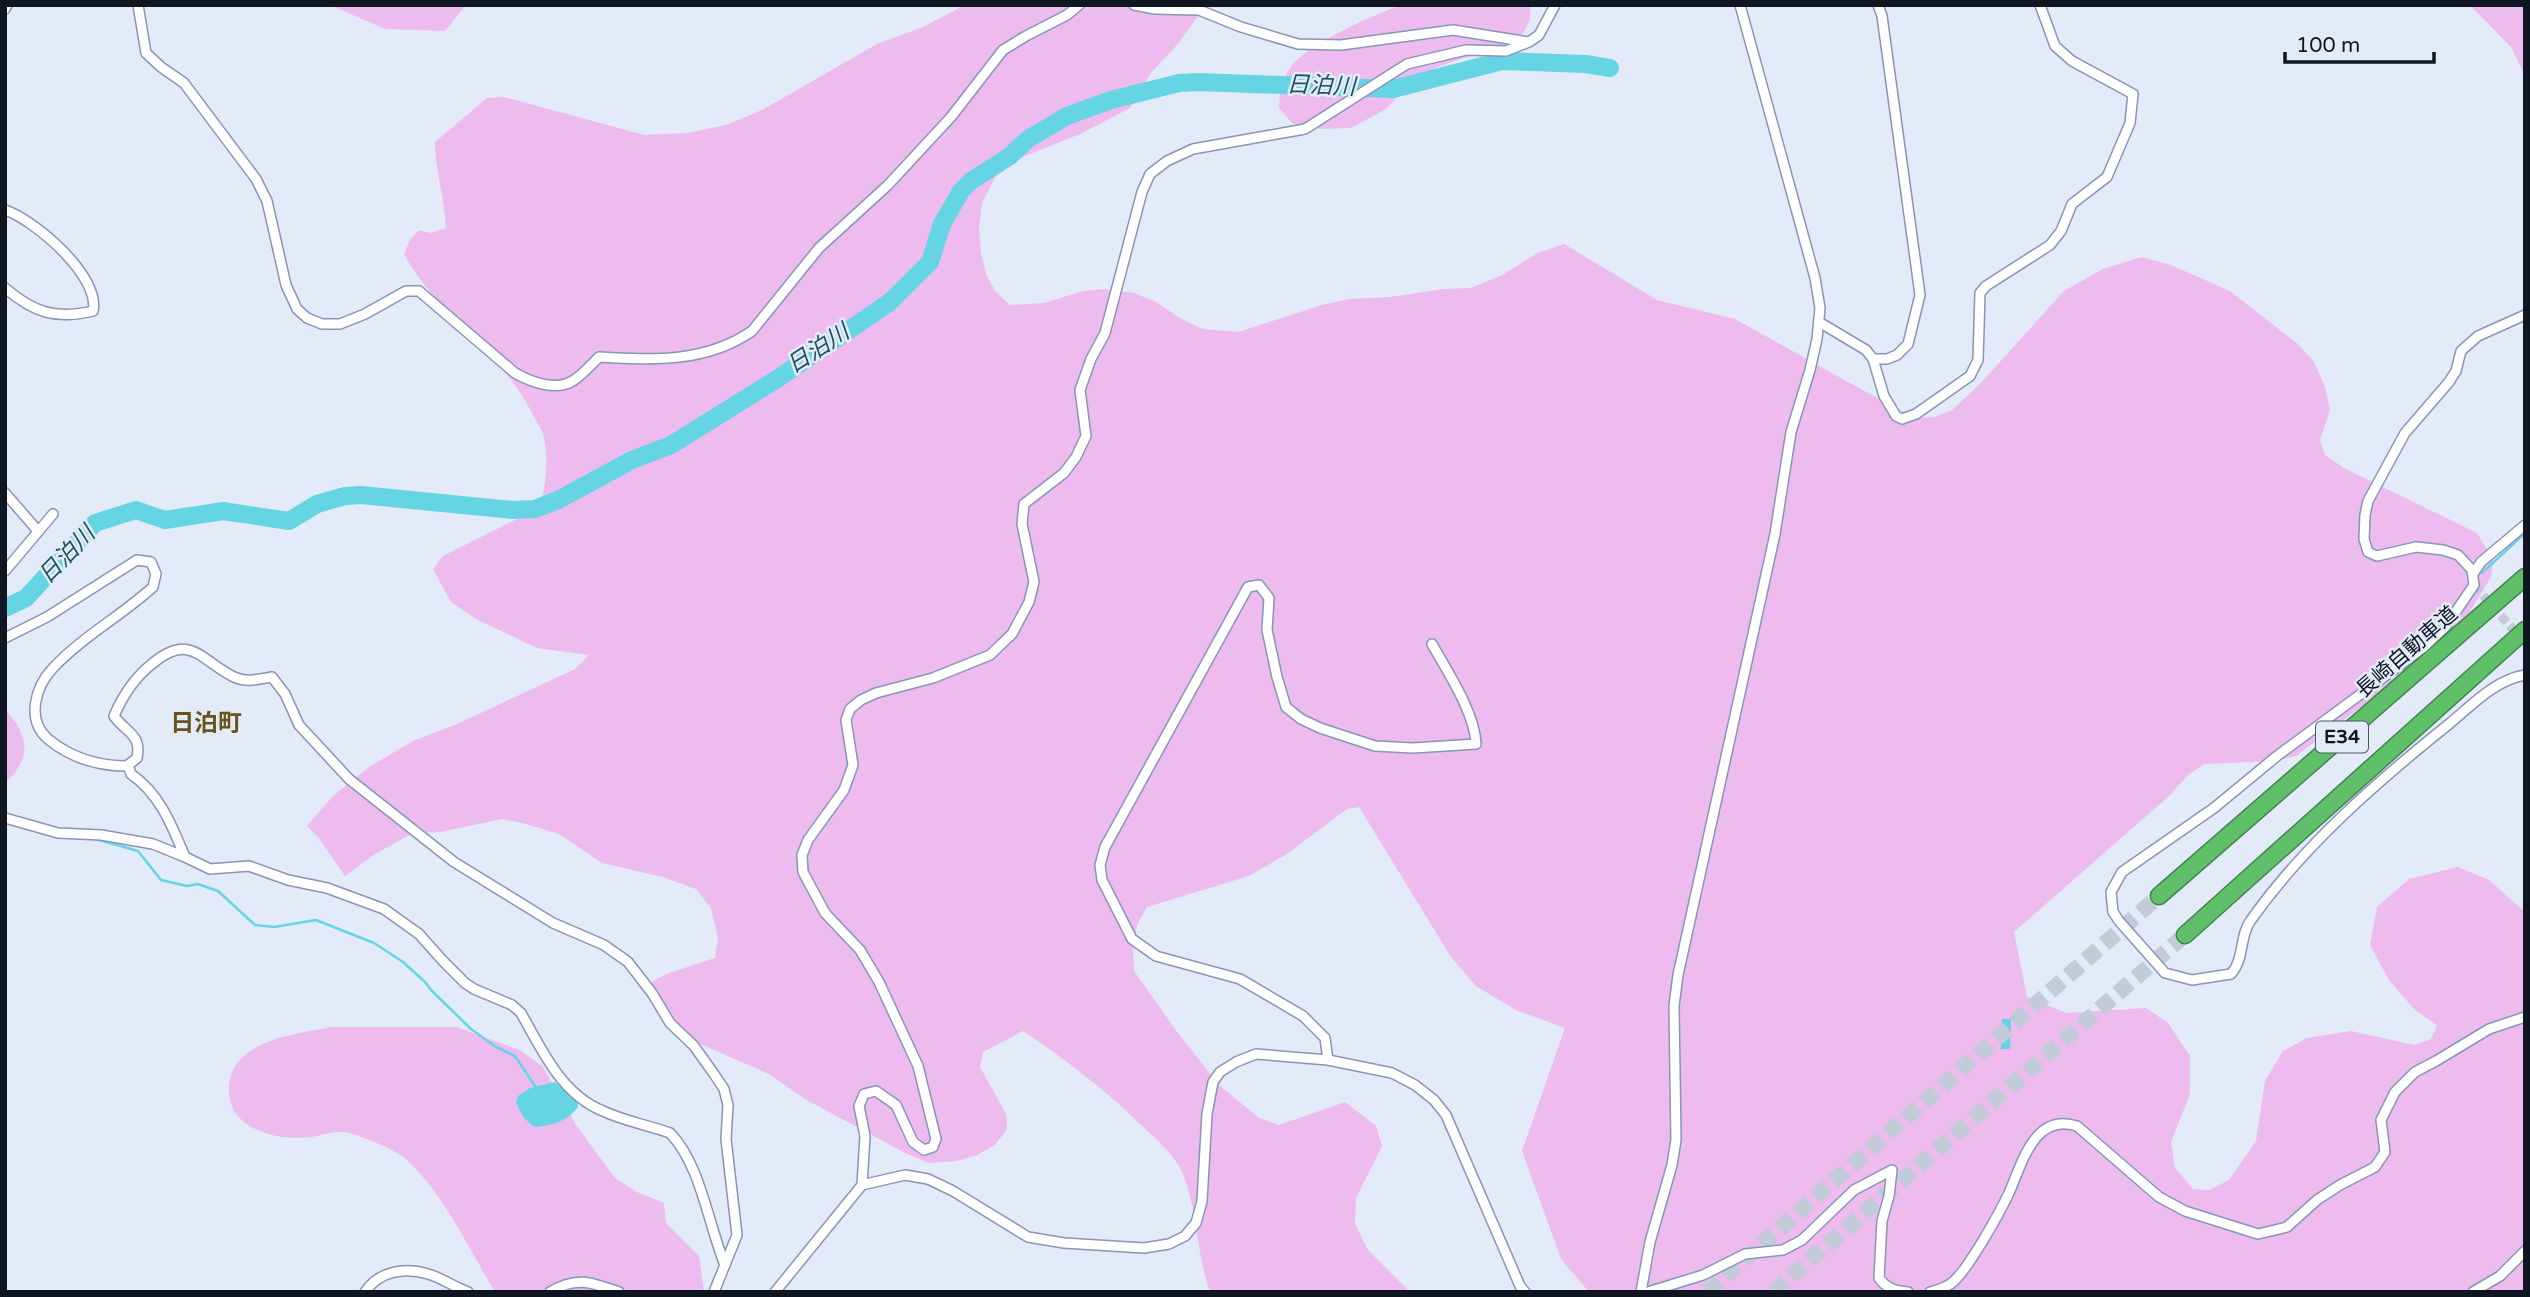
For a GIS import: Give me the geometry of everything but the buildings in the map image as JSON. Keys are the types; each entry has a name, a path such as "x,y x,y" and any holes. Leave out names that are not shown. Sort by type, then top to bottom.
{"highway":[{"name":"長崎自動車道","path":"2159,897 2525,577"},
{"name":"E34","path":"2185,935 2525,630"}],"street":[{"path":"138,5 146,53 160,67 184,83 256,179 267,201 286,285 296,309 307,318 322,324 340,324 365,314 406,291 419,292 515,373 532,383 552,385 572,382 599,357 657,360 700,354 725,346 752,331 819,247 888,185 951,117 1003,50 1067,15 1079,5"},
{"path":"1134,5 1155,9 1199,10 1241,27 1297,44 1341,45 1453,30 1529,42"},
{"path":"775,1292 862,1185 865,1136 859,1106 864,1094 876,1091 895,1105 913,1142 924,1150 933,1147 936,1139 918,1066 879,982 860,950 825,913 803,872 802,855 808,841 844,790 853,765 846,720 850,709 861,700 876,693 933,678 990,655 1012,634 1029,603 1034,582 1022,524 1024,504 1064,473 1076,457 1086,436 1080,390 1091,359 1105,333 1142,192 1150,174 1167,161 1192,149 1305,129 1407,64 1465,50 1506,51 1529,42 1539,35 1555,5"},
{"path":"1641,1292 1650,1242 1672,1165 1676,1140 1674,1006 1678,975 1774,534 1791,432 1810,370 1819,322 1820,308 1815,278 1740,5"},
{"path":"1873,359 1887,359 1897,355 1908,344 1920,295 1902,153 1882,16 1878,5"},
{"path":"1819,322 1866,350 1873,359 1884,396 1896,416 1902,419 1916,414 1970,376 1978,360 1980,293 1986,286 2050,245 2061,231 2072,204 2107,177 2130,123 2133,94 2072,61 2055,46 2040,5"},
{"path":"5,210 25,220 67,256 91,290 93,311 62,314 40,311 24,305 5,288"},
{"path":"2525,315 2478,335 2461,351 2456,371 2405,433 2368,501 2364,539 2368,552 2377,556 2416,547 2443,550 2458,555 2472,570 2473,585 2446,626 2423,648 2277,756 2214,808 2122,872 2111,892 2113,912 2165,973 2192,980 2231,974 2240,960 2245,930 2285,874 2397,766 2489,691 2512,677 2525,675"},
{"path":"5,492 38,531"},
{"path":"5,571 53,514"},
{"path":"2473,574 2481,562 2525,525"},
{"path":"5,638 47,617 137,560 150,562 156,574 153,587 52,668 40,684 35,702 35,719 40,732 51,741 95,764 128,765 137,758 140,746 135,736 121,726 114,716 121,699 140,673 167,651 184,648 201,654 234,677 250,681 272,677 285,694 299,724 349,779 454,862 553,923 604,945 628,962 652,993 670,1023 694,1046 724,1089 728,1105 726,1139 729,1180 737,1235 715,1286 715,1292"},
{"path":"1328,1060 1325,1038 1303,1016 1240,979 1156,956 1132,939 1102,880 1100,865 1105,847 1248,587 1259,585 1269,598 1267,631 1286,708 1320,728 1375,746 1413,748 1476,744 1471,721 1432,644"},
{"path":"128,765 131,775 145,784 159,802 186,857"},
{"path":"5,818 58,833 101,835 153,844 210,869 249,866 288,880 327,888 384,909 419,934 465,983 512,1005 522,1013 563,1082 582,1098 600,1110 670,1133 684,1151 725,1265"},
{"path":"1930,1292 1953,1282 1970,1261 2008,1196 2028,1148 2039,1134 2050,1126 2064,1122 2077,1126 2159,1197 2185,1211 2258,1234 2287,1227 2317,1200 2375,1167 2385,1152 2381,1119 2395,1091 2415,1072 2489,1029 2525,1017"},
{"path":"862,1185 905,1175 928,1179 953,1191 1028,1237 1064,1243 1144,1248 1169,1244 1185,1236 1196,1223 1202,1201 1210,1092 1220,1072 1256,1054 1328,1060 1392,1073 1415,1085 1434,1100 1446,1115 1520,1286 1525,1292"},
{"path":"1648,1292 1703,1275 1745,1254 1783,1250 1802,1240 1854,1190 1892,1170 1882,1221 1879,1278 1893,1291 1908,1292"},
{"path":"2473,1292 2500,1276 2525,1251"},
{"path":"365,1292 373,1280 390,1272 406,1271 427,1273 468,1292"},
{"path":"550,1292 564,1283 578,1280 619,1292"}],"shaded area":[{"path":"330,5 466,5 445,31 385,29"},
{"path":"965,5 1206,5 1177,45 1150,74 1130,108 1080,134 1013,161 996,176 982,203 979,228 981,253 986,274 995,291 1010,305 1044,303 1083,291 1104,289 1134,293 1156,302 1202,329 1238,332 1349,299 1471,288 1502,275 1538,253 1564,244 1657,300 1735,319 1895,408 1918,418 1935,417 1952,410 1978,386 2064,291 2103,269 2142,257 2171,265 2230,291 2298,344 2314,362 2325,387 2330,410 2320,440 2325,455 2344,468 2477,533 2493,560 2491,577 2469,613 2390,685 2296,756 2275,761 2204,764 2188,775 2169,796 2014,932 2027,997 2067,1013 2146,1008 2168,1023 2190,1056 2190,1094 2171,1142 2175,1168 2193,1189 2210,1190 2229,1180 2256,1141 2265,1081 2283,1051 2307,1038 2351,1031 2414,1045 2431,1039 2437,1025 2415,1010 2389,980 2370,945 2377,907 2409,879 2458,867 2489,880 2525,912 2525,1292 1589,1292 1561,1259 1522,1151 1565,1028 1516,1010 1476,986 1451,957 1359,807 1347,809 1287,854 1249,876 1147,907 1137,925 1133,948 1134,971 1219,1085 1259,1118 1279,1125 1345,1102 1376,1126 1382,1146 1356,1198 1355,1224 1368,1250 1410,1292 1210,1292 1187,1186 1174,1158 1158,1140 1098,1087 1023,1031 983,1052 980,1067 1006,1114 1007,1129 995,1145 977,1155 957,1161 929,1163 905,1153 805,1099 769,1074 682,1036 647,997 649,983 669,973 715,958 718,938 711,908 696,889 663,877 602,863 559,834 502,819 440,832 413,833 375,854 345,876 318,837 307,826 333,796 369,767 413,741 455,725 575,669 589,655 537,648 476,619 451,602 433,569 443,556 541,507 546,464 543,434 519,391 487,352 434,296 404,254 410,240 419,230 430,233 446,228 435,142 487,98 504,97 644,135 688,133 726,125 762,110 877,44 923,27"},
{"path":"1401,5 1530,5 1530,20 1522,35 1504,45 1437,67 1408,85 1386,109 1351,128 1322,129 1293,124 1279,108 1279,102 1285,77 1299,58 1342,31"},
{"path":"2470,5 2525,5 2525,75 2511,47"},
{"path":"5,710 21,732 24,755 5,783"},
{"path":"332,1027 456,1027 520,1050 543,1067 576,1125 615,1178 637,1192 664,1203 666,1223 699,1256 704,1292 495,1292 442,1202 402,1156 373,1141 343,1132 302,1138 271,1135 252,1127 237,1115 230,1101 229,1085 233,1070 242,1058 268,1042"}],"water":[{"path":"2002,1019 2011,1019 2010,1049 2001,1049"},
{"path":"555,1082 577,1101 578,1107 559,1122 534,1127 523,1117 516,1103 518,1096 530,1088"}],"waterway":[{"name":"日泊川","path":"5,608 26,598 95,523 136,510 165,520 223,511 289,521 317,504 345,496 361,495 512,510 535,509 558,500 632,460 671,445 777,379 890,302 930,262 942,224 961,191 971,181 1010,156 1028,139 1067,116 1111,100 1179,83 1198,82 1393,89 1502,61 1585,64 1610,68"},
{"path":"2482,573 2525,533"},
{"path":"54,836 82,838"},
{"path":"92,838 138,851 161,880 187,886 198,884 218,891 255,925 274,927 316,920 374,943 403,962 471,1029 496,1047 515,1056 537,1089"}],"tunnel":[{"path":"2474,585 2525,643"},
{"path":"1707,1292 2159,896"},
{"path":"1773,1292 2185,935"}],"district":[{"name":"日泊町","path":"206,723"}]}
